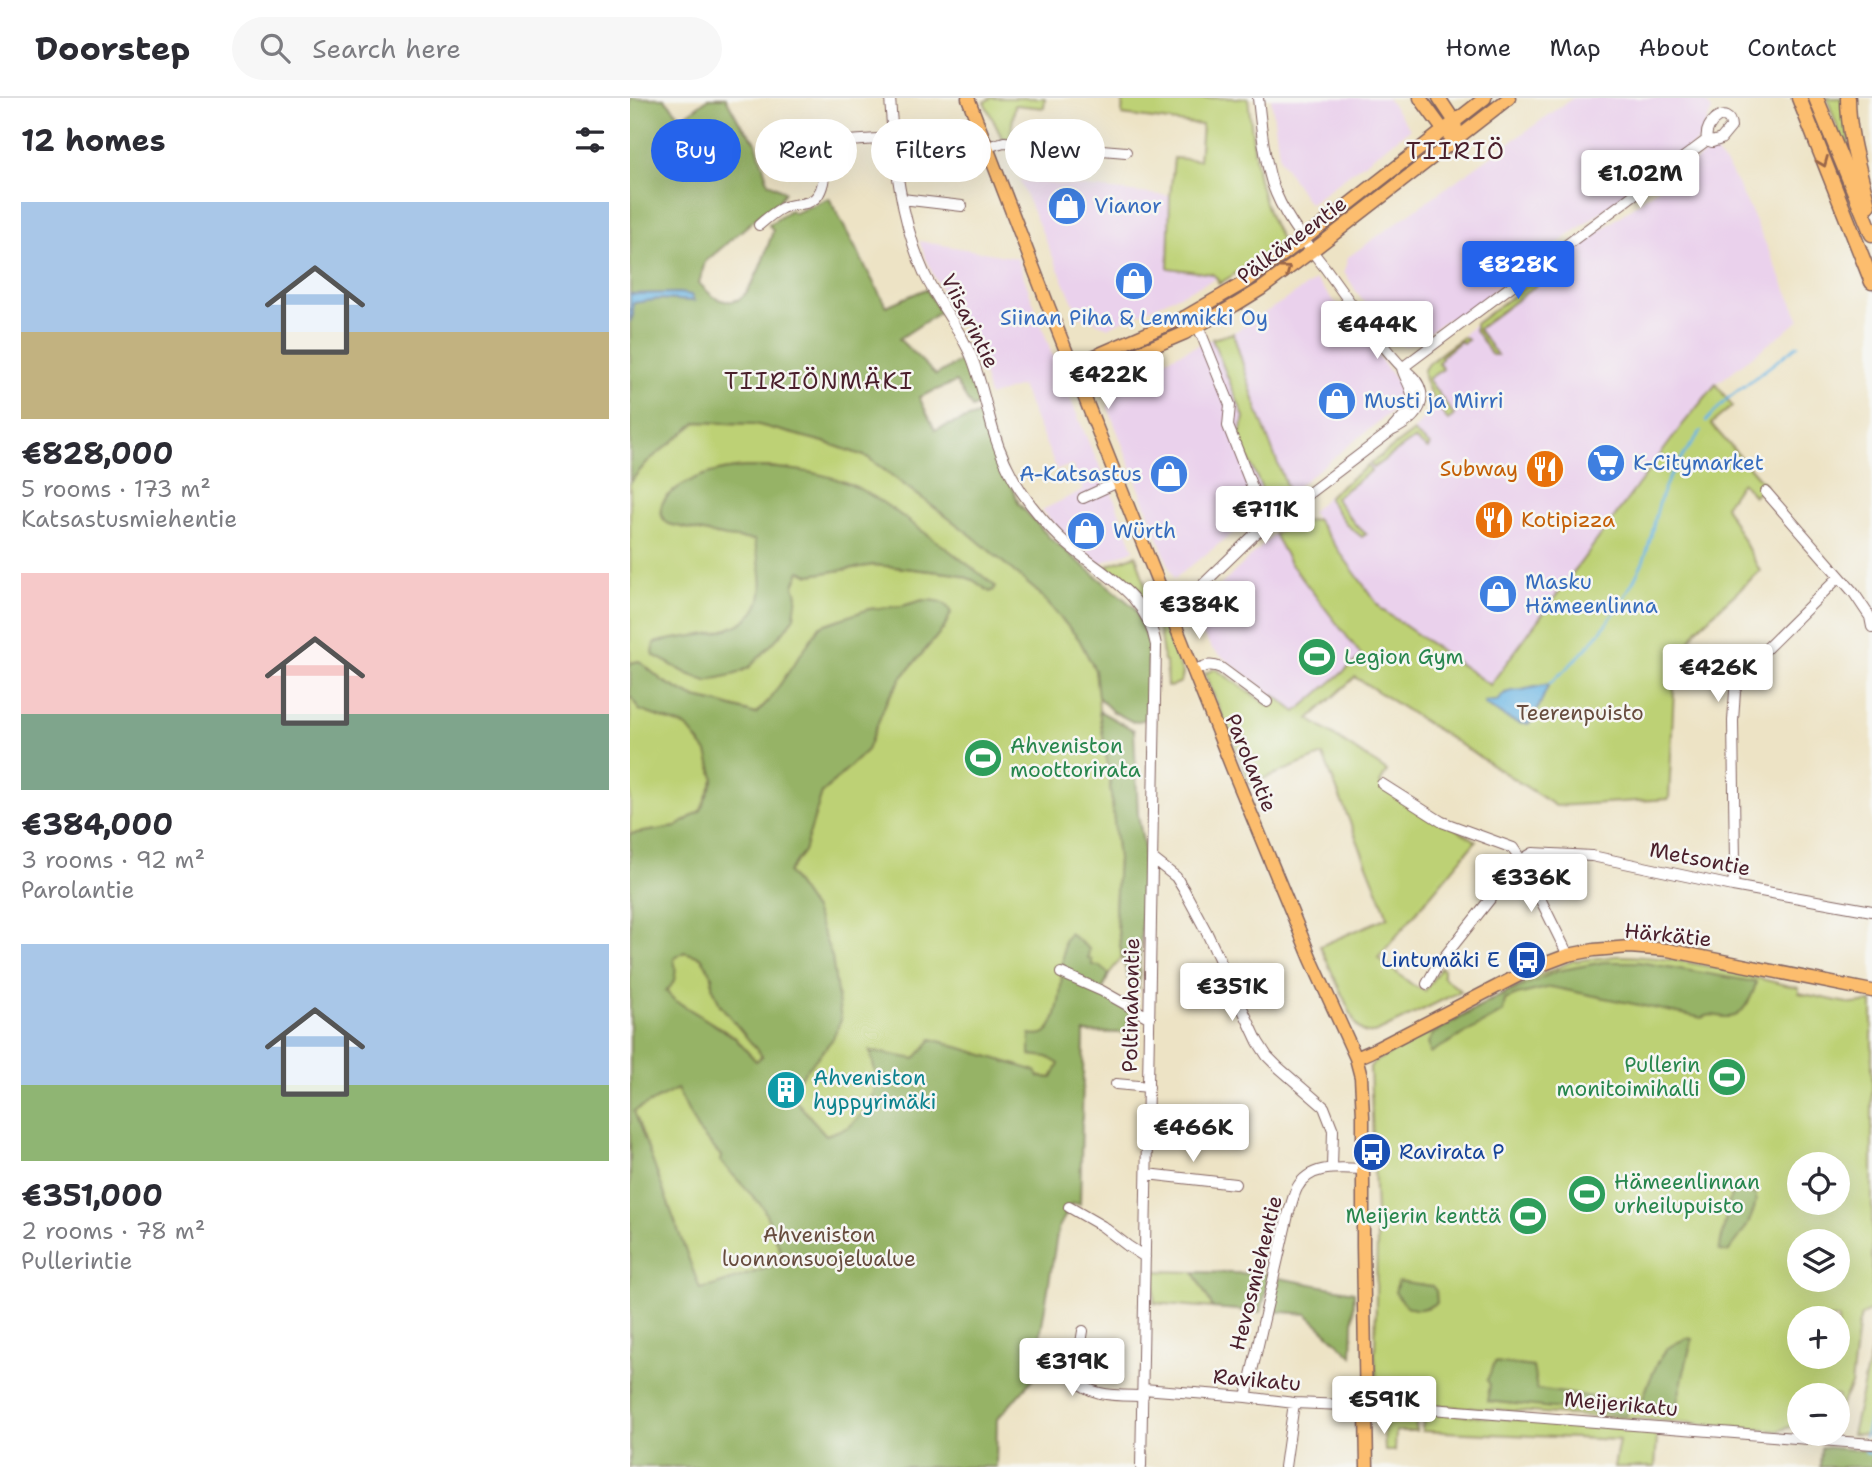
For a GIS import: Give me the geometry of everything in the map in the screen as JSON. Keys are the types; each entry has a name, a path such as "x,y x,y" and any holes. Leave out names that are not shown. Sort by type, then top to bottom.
{"highway":[{"path":"1799,98 1872,282"},
{"path":"1816,98 1872,234"},
{"path":"1848,98 1856,162 1872,223"}],"main road":[{"name":"Parolantie","path":"968,98 976,119"},
{"path":"1420,98 1444,131 1456,139"},
{"path":"1438,98 1455,122 1456,139"},
{"name":"Pälkäneentie","path":"1072,366 1205,306 1247,281 1485,98"},
{"name":"Pälkäneentie","path":"1077,379 1198,326 1261,289 1509,98"},
{"name":"Parolantie","path":"991,157 1193,671 1311,959 1356,1058 1361,1077 1363,1116 1367,1467"},
{"name":"Härkätie","path":"1356,1058 1531,969 1569,955 1594,950 1629,947 1668,950 1872,991"}],"street":[{"name":"Viisarintie","path":"890,98 892,119"},
{"path":"1168,607 1193,594 1254,535 1391,430 1406,413 1413,398 1402,368 1303,240 1283,209 1272,183 1258,98"},
{"path":"759,225 780,209 810,202 819,194 825,176 826,147 832,142 871,139"},
{"path":"1402,368 1707,140"},
{"path":"991,146 1004,142 1126,152"},
{"name":"Viisarintie","path":"899,182 911,237 924,273 972,359 998,448 1008,469 1031,505 1052,530 1097,567"},
{"path":"902,199 962,206"},
{"path":"1198,326 1230,405 1227,426 1267,525"},
{"path":"1083,498 1118,482"},
{"path":"1766,492 1863,605 1872,627"},
{"name":"Poltinahontie","path":"1097,567 1120,585 1144,611 1156,645 1141,1467"},
{"path":"1733,886 1735,691 1740,679 1757,658 1839,577"},
{"path":"1193,671 1214,665 1267,702"},
{"path":"1382,784 1442,822 1513,848 1569,955"},
{"name":"Metsontie","path":"1521,860 1533,853 1592,856 1733,886 1872,911"},
{"path":"1153,859 1176,877 1184,890 1267,1056 1324,1107 1332,1130 1332,1168"},
{"path":"1427,984 1437,966 1521,860"},
{"path":"1061,973 1102,991 1150,1018"},
{"path":"1116,1084 1149,1087"},
{"name":"Hevosmiehentie","path":"1246,1397 1288,1215 1297,1189 1310,1175 1332,1168 1363,1169"},
{"path":"1147,1174 1235,1184"},
{"path":"1069,1207 1145,1256"},
{"name":"Ravikatu","path":"1083,1331 1075,1378 1079,1384 1098,1392 1110,1395 1143,1393 1246,1397 1294,1403 1367,1406"},
{"path":"1285,1467 1294,1403"},
{"name":"Meijerikatu","path":"1367,1406 1872,1444"}],"shaded area":[{"path":"1271,98 1387,98 1410,129 1309,204 1280,160"},
{"path":"1573,98 1703,98 1712,110 1698,141 1452,321 1449,318 1414,343 1404,346 1392,340 1344,271 1348,257"},
{"path":"1713,148 1731,172 1750,209 1800,320 1716,384 1683,424 1490,685 1381,609 1311,512 1330,494 1413,431 1438,403 1424,377 1424,368 1429,363 1462,337 1477,321"},
{"path":"1020,182 1170,196 1169,268 1212,274 1217,278 1109,327 1079,316"},
{"path":"919,241 1017,258 1054,360 1107,480 1134,550 1100,563 1057,527 1042,510 1083,490 1072,465 1057,470 1021,386 989,396 980,362 968,334 933,275"},
{"path":"1316,280 1345,311 1403,390 1391,412 1289,493 1258,412 1233,333"},
{"path":"1212,339 1244,417 1239,438 1269,505 1174,579 1108,407 1119,380"},
{"path":"1274,534 1290,563 1362,656 1296,712 1213,650 1194,617 1195,610"}],"green space":[{"path":"630,98 664,98 682,118 709,98 726,98 737,119 651,119 651,182 741,182 741,124 755,141 755,182 768,182 785,192 778,202 705,262 699,283 715,298 726,301 740,299 752,284 760,266 773,231 769,225 790,210 795,213 829,198 886,306 926,289 940,312 899,339 936,375 967,357 982,403 972,408 956,382 919,397 935,430 983,413 1019,504 1050,538 1134,607 1148,642 1148,719 1133,722 1112,711 1098,697 1095,670 1079,639 1039,593 971,535 867,457 824,442 755,424 697,422 647,462 630,482 630,322 633,303 660,299 693,301 679,293 630,294"},
{"path":"991,98 1045,98 1044,108 1015,105 1013,119 1005,119 1005,138 1002,138 984,102"},
{"path":"1123,98 1248,98 1261,190 1273,225 1282,241 1219,284 1212,274 1168,268 1174,158 1199,160 1202,125 1122,115"},
{"path":"1827,98 1844,98 1851,166"},
{"path":"1553,266 1558,269 1478,329 1497,355 1492,355 1475,330 1475,324"},
{"path":"1233,333 1258,412 1289,493 1269,505 1239,438 1244,417 1212,339"},
{"path":"1463,337 1468,340 1463,343 1461,341 1441,357 1438,362 1443,369 1428,379 1454,415 1448,421 1428,389 1424,370 1436,357"},
{"name":"Teerenpuisto","path":"1716,384 1732,406 1711,424 1765,485 1754,496 1742,482 1725,506 1760,571 1698,628 1675,666 1669,799 1556,806 1355,677 1309,719 1387,771 1380,783 1476,841 1378,958 1414,986 1425,991 1441,967 1443,977 1461,991 1377,1032 1363,1032 1356,1025 1320,946 1388,917 1323,755 1250,784 1205,674 1217,670 1268,705 1274,695 1296,712 1362,656 1290,563 1274,534 1297,523 1316,519 1381,609 1490,685 1683,424"},
{"name":"Ahveniston moottorirata","path":"696,422 755,424 824,442 867,457 971,535 1039,593 1079,639 1095,670 1118,858 1115,909 1122,957 1109,974 1102,991 1127,1033 1084,1032 1083,1066 1052,1078 870,1052 873,1060 1028,1077 630,1467 630,1034 734,1037 673,999 666,990 673,959 684,952 701,957 712,975 712,986 720,1004 755,1047 814,910 788,872 804,851 822,793 867,750 887,700 902,677 944,628 923,600 902,606 869,609 756,714 695,698 664,682 639,661 630,663 630,482 647,462","holes":["773,467 856,487 903,517 971,567 990,591 957,574 874,565 810,575 754,540 667,496 714,473 735,468"]},
{"path":"1413,432 1430,445 1428,449 1414,439 1373,468 1370,464"},
{"path":"1368,466 1371,471 1335,498 1366,534 1362,537 1347,525 1328,499"},
{"path":"746,467 807,472 831,477 853,486 883,503 949,550 995,586 994,590 990,592 973,580 957,574 874,565 810,575 800,571 794,585 797,595 794,617 750,667 736,674 706,681 688,674 653,655 654,643 708,634 743,622 753,613 759,602 761,575 754,540 726,537 668,524 662,515 661,507 671,493 690,481 717,471"},
{"path":"1136,555 1146,588 1183,673 1181,682 1170,687 1167,686 1166,662 1155,618 1137,594 1107,568"},
{"name":"Ahveniston luonnonsuojelualue","path":"923,600 936,601 946,605 951,613 944,628 902,677 887,700 867,750 822,793 804,851 788,872 814,910 832,957 841,1020 832,1040 788,1092 826,1135 849,1127 869,1106 874,1092 876,1075 870,1051 915,1059 932,1039 1036,1071 1039,1077 1052,1078 1059,1064 1047,1057 1030,1055 1030,1034 1040,1035 1046,1032 1056,1015 1061,990 1064,941 1069,933 1089,949 1088,958 1092,959 1092,965 1099,966 1109,974 1102,991 1130,1007 1127,1033 1084,1032 1080,1204 1072,1203 1058,1229 1033,1379 997,1419 996,1467 630,1467 630,834 676,827 701,810 714,778 707,752 687,727 639,710 630,695 630,663 639,661 664,682 695,698 756,714 770,699 820,626 869,609 902,606","holes":["684,952 701,957 712,975 712,986 720,1005 762,1056 756,1061 734,1037 673,999 666,991 675,976 674,959","677,1089 697,1129 721,1156 720,1161 763,1207 785,1262 700,1289 634,1111"]},
{"path":"630,695 639,710 687,727 707,752 714,778 701,810 676,827 630,834"},
{"path":"1099,711 1134,730 1138,815 1144,847 1139,988 1133,994 1122,957 1115,909 1118,858"},
{"name":"Hämeenlinnan urheilupuisto","path":"1616,956 1639,957 1730,971 1799,988 1799,993 1852,1004 1872,1002 1872,1312 1861,1316 1858,1326 1850,1387 1850,1383 1787,1383 1787,1428 1778,1431 1634,1418 1431,1405 1385,1396 1377,1383 1375,1355 1377,1239 1370,1067 1374,1062 1532,978 1573,961"},
{"path":"1603,962 1639,962 1756,982 1750,998 1735,1016 1713,1015 1702,1018 1551,987 1505,1000 1503,1012 1430,1053 1428,1043 1433,1034 1496,998 1557,971"},
{"path":"1734,1191 1756,1194 1754,1210 1743,1232 1728,1252 1719,1251 1729,1202"},
{"path":"1155,1271 1194,1272 1213,1308 1154,1303"},
{"path":"1194,1272 1270,1274 1261,1312 1213,1308"},
{"path":"1279,1278 1354,1292 1352,1356 1307,1314 1272,1311"},
{"path":"1398,1281 1432,1286 1436,1291 1437,1303 1419,1309 1409,1307 1395,1292"},
{"path":"1687,1338 1692,1339 1675,1411 1672,1415 1641,1411 1646,1389 1663,1354 1671,1346"},
{"path":"1872,1347 1872,1435 1852,1434"},
{"path":"1495,1362 1533,1367 1537,1389 1628,1402 1627,1416 1487,1401 1490,1385 1487,1380"},
{"path":"1416,1413 1416,1431 1396,1431 1395,1451 1385,1451 1384,1431 1389,1415"},
{"path":"1424,1414 1654,1431 1657,1439 1655,1467 1614,1467 1619,1440 1422,1431"},
{"path":"1821,1447 1872,1451 1872,1467 1820,1467"}],"water":[{"path":"630,294 691,295 694,301 660,299 633,303 630,322"},
{"path":"1549,684 1533,720 1528,724 1512,720 1484,702 1497,701 1505,693 1512,691"}],"waterway":[{"path":"1706,421 1727,399 1798,345"},
{"path":"1549,684 1591,643 1625,597 1646,554 1665,486 1701,431"},
{"path":"1865,1437 1872,1405"},
{"path":"1864,1449 1866,1453 1872,1454"}],"place":[{"name":"Vianor","path":"1067,206"},
{"name":"Siinan Piha & Lemmikki Oy","path":"1134,281"},
{"name":"Musti ja Mirri","path":"1337,401"},
{"name":"K-Citymarket","path":"1606,463"},
{"name":"Subway","path":"1545,469"},
{"name":"A-Katsastus","path":"1169,474"},
{"name":"Kotipizza","path":"1494,520"},
{"name":"Würth","path":"1086,531"},
{"name":"Masku Hämeenlinna","path":"1498,594"},
{"name":"Legion Gym","path":"1317,657"},
{"name":"Ahveniston moottorirata","path":"983,758"},
{"name":"Lintumäki E","path":"1527,960"},
{"name":"Pullerin monitoimihalli","path":"1727,1077"},
{"name":"Ahveniston hyppyrimäki","path":"786,1090"},
{"name":"Ravirata P","path":"1372,1152"},
{"name":"Hämeenlinnan urheilupuisto","path":"1587,1194"},
{"name":"Meijerin kenttä","path":"1528,1216"}],"district":[{"name":"TIIRIÖ","path":"1456,151"},
{"name":"TIIRIÖNMÄKI","path":"819,381"}]}
